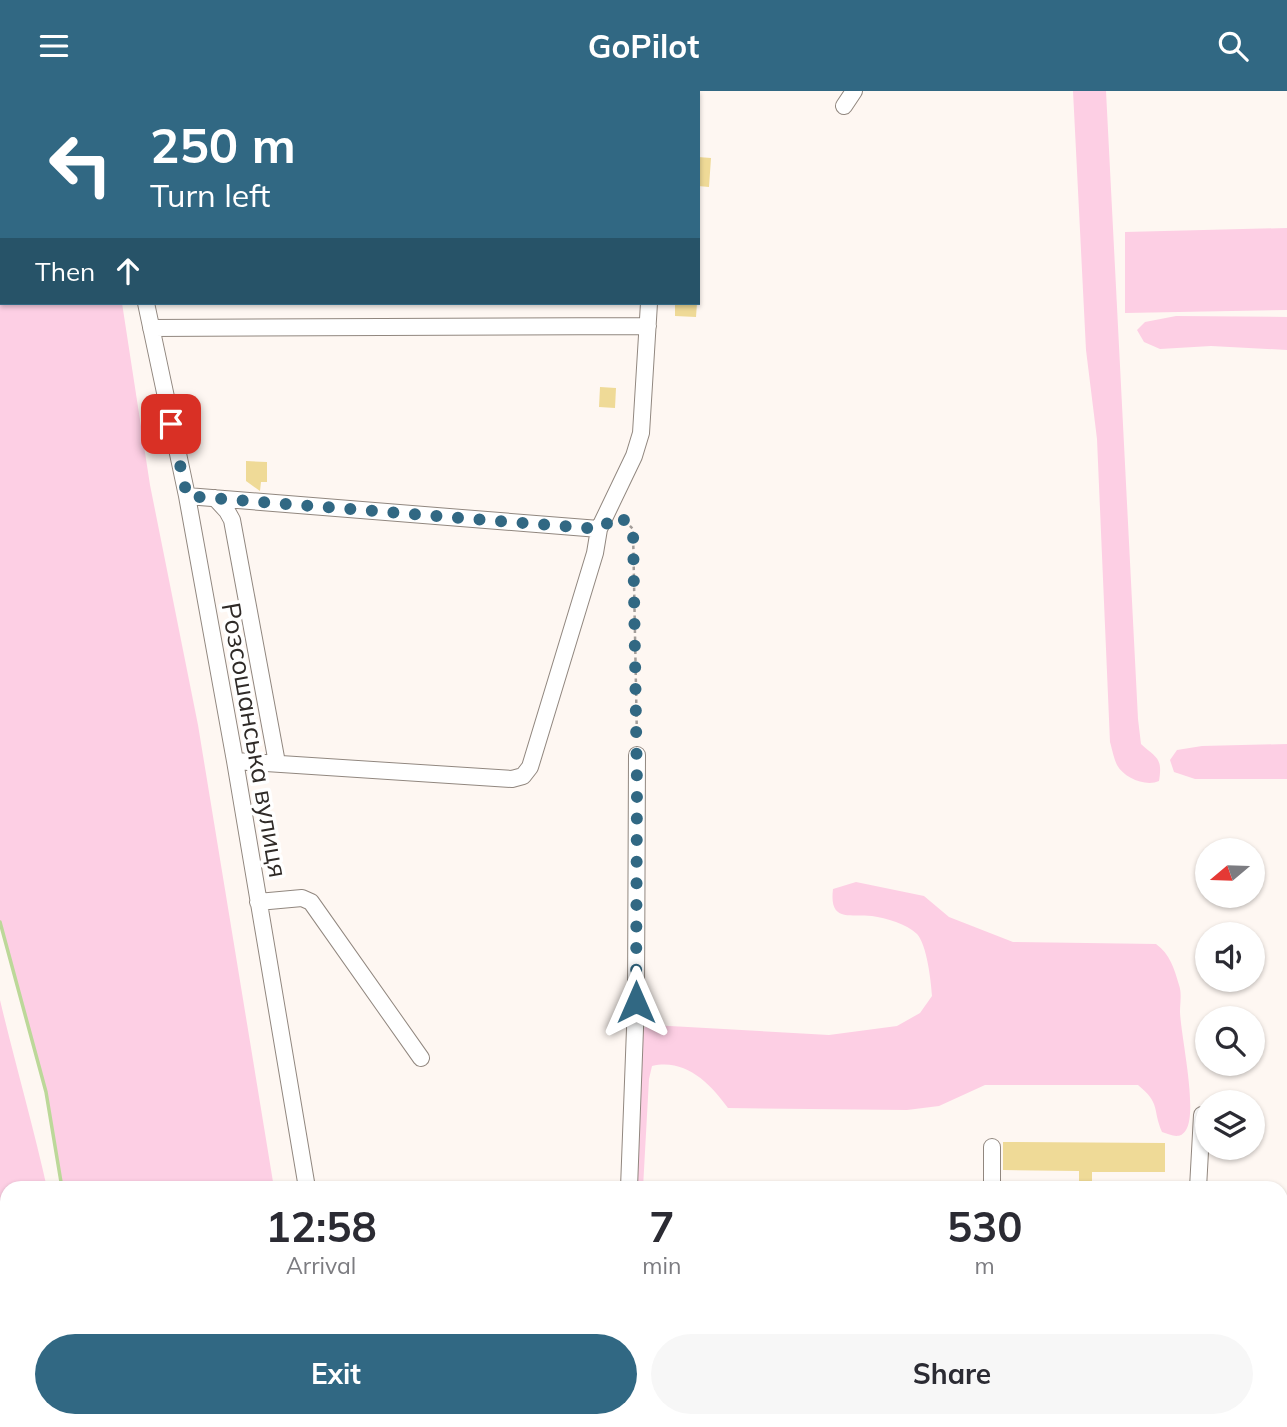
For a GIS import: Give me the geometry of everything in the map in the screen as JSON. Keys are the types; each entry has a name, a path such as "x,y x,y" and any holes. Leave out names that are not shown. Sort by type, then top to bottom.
{"street":[{"path":"844,106 854,91"},
{"name":"Розсошанська вулиця","path":"146,305 187,496 306,1181"},
{"path":"234,761 512,779 523,776 530,767 595,553 599,529 634,456 641,433 649,305"},
{"path":"151,328 648,326"},
{"path":"187,496 599,529"},
{"path":"215,498 228,511 232,520 277,763"},
{"path":"629,1181 636,1002 637,755"},
{"path":"258,902 302,898 311,902 421,1058"},
{"path":"992,1147 992,1181"},
{"path":"1198,1181 1200,1160"}],"path":[{"path":"619,515 633,529 637,755"}],"shaded area":[{"path":"1073,91 1106,91 1138,719 1141,744 1159,762 1159,781 1154,783 1142,782 1120,770 1110,742 1097,439 1086,350"},
{"path":"1287,228 1287,310 1125,313 1125,232"},
{"path":"0,305 122,305 150,485 198,725 273,1181 61,1181 46,1092 0,922"},
{"path":"1176,316 1287,317 1287,350 1211,346 1160,349 1144,342 1137,330 1145,322"},
{"path":"1287,744 1287,779 1195,779 1174,772 1170,760 1177,750 1202,746"},
{"path":"856,882 924,896 949,917 1013,942 1156,944 1171,962 1180,988 1181,1023 1190,1091 1189,1121 1184,1133 1178,1136 1162,1132 1153,1102 1138,1085 985,1085 939,1106 907,1110 728,1108 696,1075 686,1069 664,1064 652,1066 649,1079 643,1181 623,1181 637,1030 652,1025 829,1035 897,1026 920,1013 932,996 928,964 917,934 908,927 884,918 838,912 834,907 833,889"},
{"path":"0,1000 45,1181 0,1181"}],"building":[{"path":"700,157 711,158 709,187 700,186"},
{"path":"675,305 697,305 696,317 675,316"},
{"path":"600,387 616,388 615,408 599,407"},
{"path":"246,461 267,462 267,482 261,482 260,491 246,481"},
{"path":"1003,1142 1165,1143 1165,1172 1092,1172 1092,1181 1079,1181 1079,1171 1003,1170"}],"waterway":[{"path":"0,922 46,1092 61,1181"}],"route":[{"path":"171,424 187,496 599,529 619,515 633,529 637,785 636,1002"}]}
